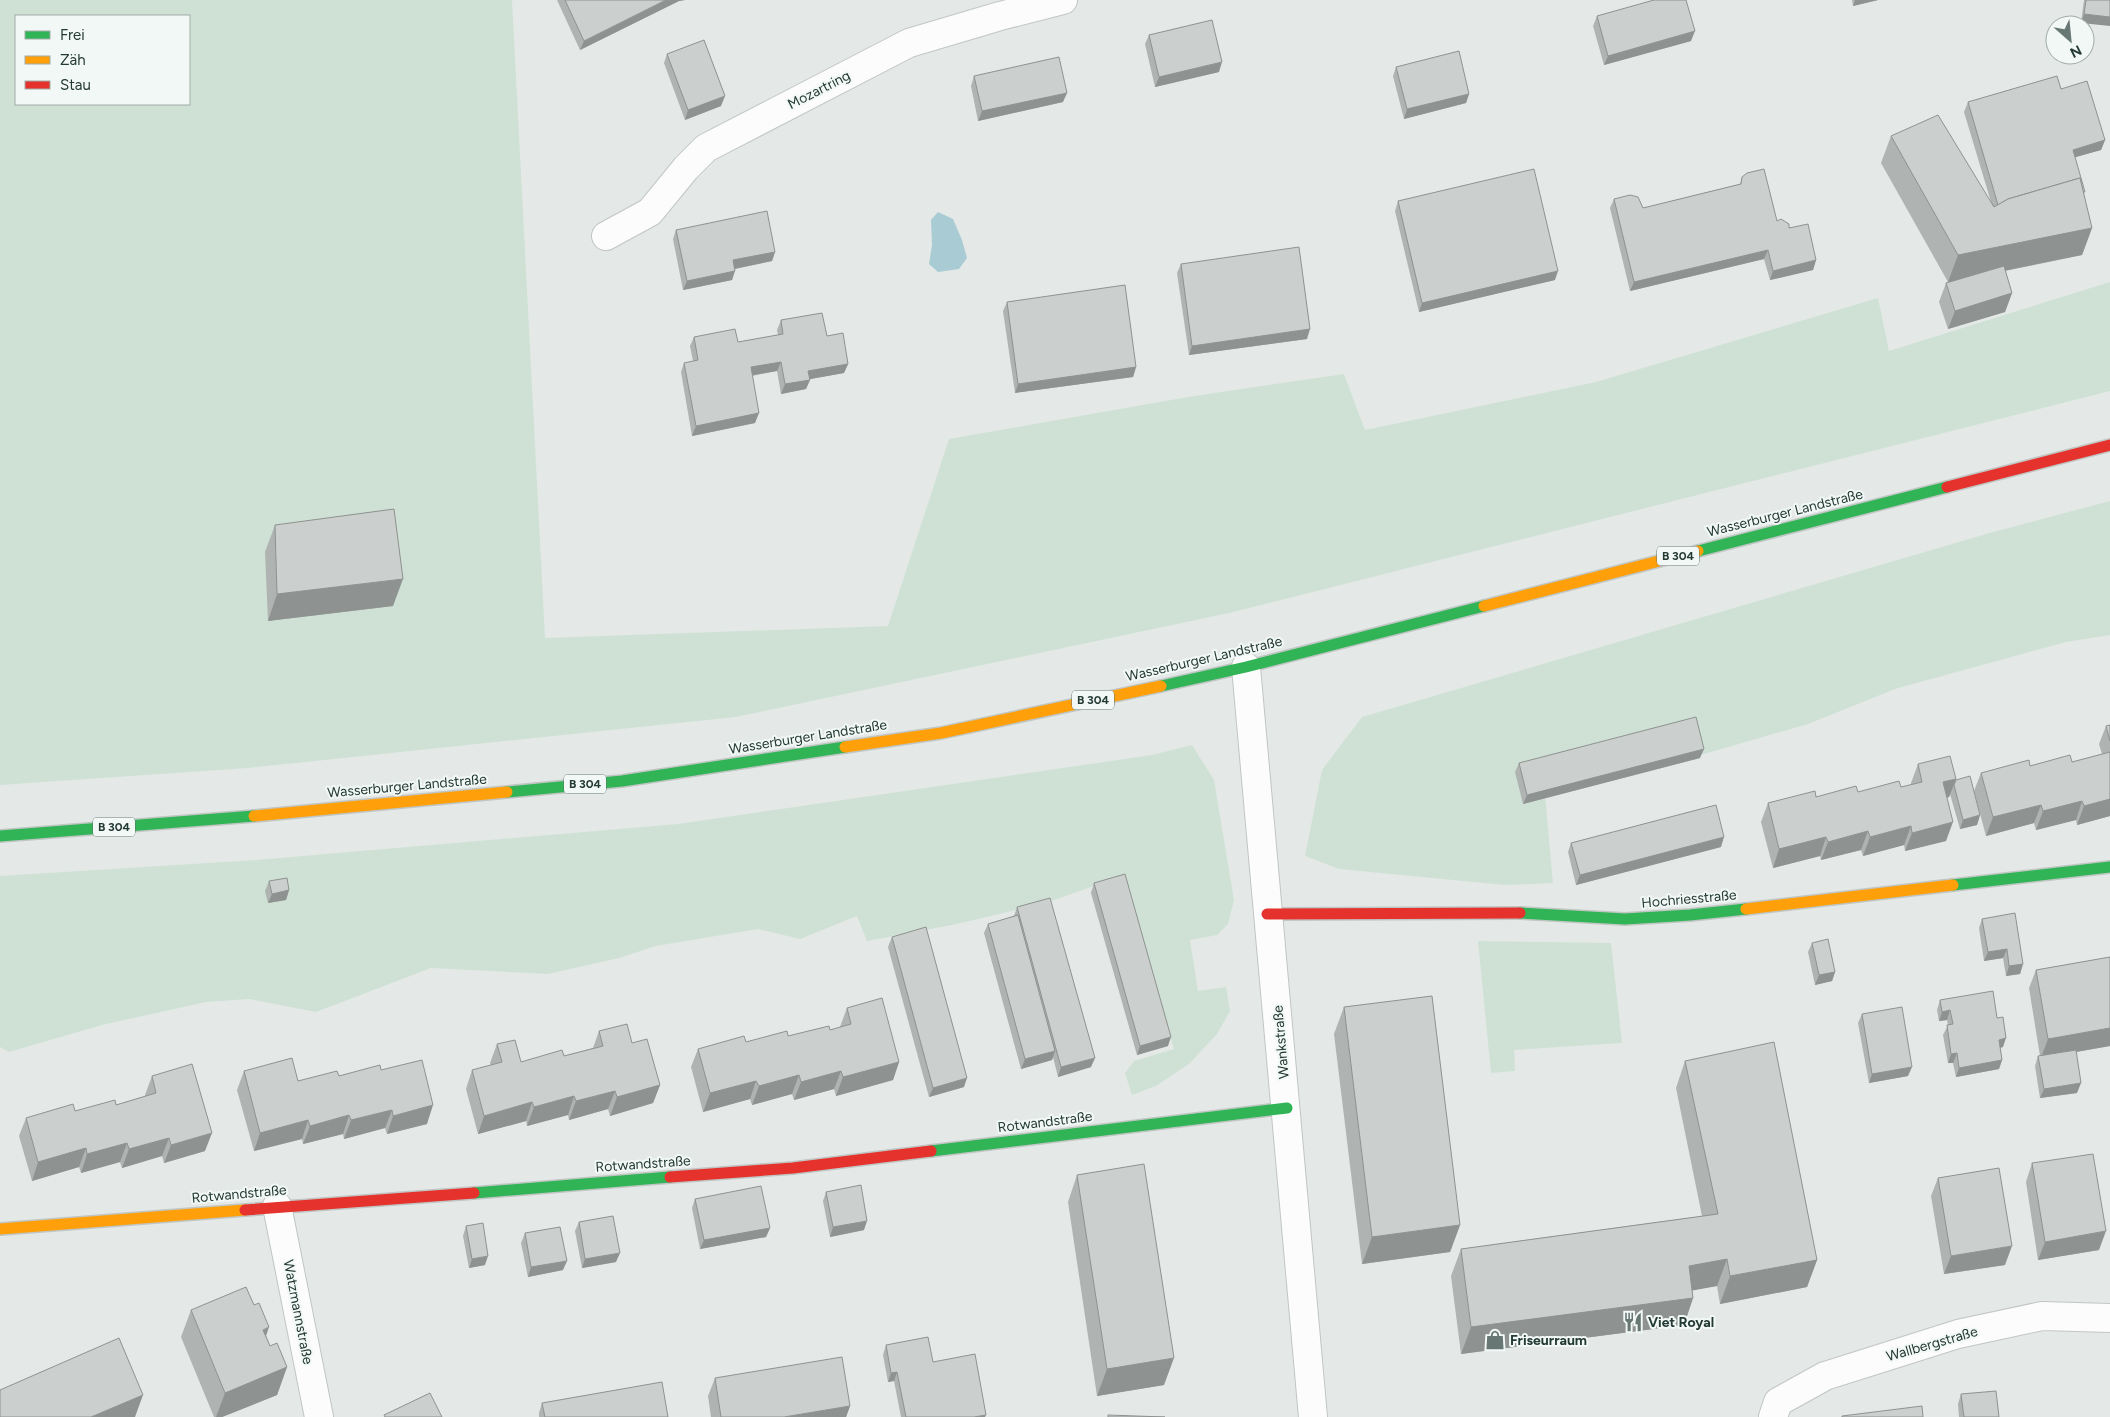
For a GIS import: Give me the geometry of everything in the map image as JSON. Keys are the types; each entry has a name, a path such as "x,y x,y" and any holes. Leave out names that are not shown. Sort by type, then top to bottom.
{"main road":[{"name":"Wasserburger Landstraße","path":"0,836 228,818 622,780 941,733 1246,667 2110,445"},
{"name":"Hochriesstraße","path":"1268,914 1539,913 1625,919 1690,915 2110,867"},
{"name":"Rotwandstraße","path":"0,1229 277,1206 794,1168 1287,1108"}],"street":[{"name":"Mozartring","path":"606,236 650,212 706,148 909,43 1000,16 1063,0"},
{"name":"Wankstraße","path":"1246,667 1268,914 1274,960 1313,1417"},
{"name":"Watzmannstraße","path":"277,1206 319,1417"},
{"name":"Wallbergstraße","path":"1773,1417 1778,1402 1825,1376 1958,1334 2042,1316 2110,1318"}],"green space":[{"path":"0,0 512,0 545,638 888,626 949,439 1194,396 1344,374 1365,430 1596,382 1878,298 1889,351 2110,282 2110,391 1229,613 736,717 248,768 0,785"},
{"path":"2110,501 2110,635 2066,642 1895,689 1808,724 1704,754 1572,761 1545,796 1553,883 1505,885 1339,869 1305,856 1322,770 1362,717 1993,532"},
{"path":"1192,745 1214,780 1234,900 1228,924 1217,935 1190,940 1198,991 1226,987 1230,1011 1217,1034 1189,1064 1156,1086 1132,1095 1125,1073 1134,1061 1174,1049 1123,876 1045,903 957,924 867,941 857,916 800,939 758,929 656,946 619,958 548,974 431,968 316,1012 249,999 206,1002 102,1025 9,1052 0,1047 0,876 256,860 678,824 1152,755"},
{"path":"1478,941 1611,943 1622,1043 1514,1050 1515,1071 1491,1073"}],"water":[{"path":"938,212 953,219 962,240 967,258 959,269 938,272 929,264 932,245 931,220"}],"building":[{"path":"565,0 666,0 584,41"},
{"path":"1654,0 1686,0 1695,31 1608,56 1597,16"},
{"path":"2086,0 2110,0 2110,17 2084,14"},
{"path":"1212,20 1222,62 1159,77 1149,35"},
{"path":"704,40 725,96 688,110 667,54"},
{"path":"1459,51 1469,94 1407,109 1396,67"},
{"path":"1059,57 1067,93 982,111 974,76"},
{"path":"2057,76 2061,89 2087,81 2105,140 2073,150 2085,192 2083,192 2080,178 2008,199 1998,205 1968,102"},
{"path":"1938,115 1994,207 2008,199 2080,178 2092,228 1958,255 1891,136"},
{"path":"1534,169 1558,271 1422,303 1398,201"},
{"path":"1764,169 1777,221 1781,219 1789,224 1789,228 1808,224 1816,260 1773,271 1768,250 1634,282 1614,199 1630,195 1638,197 1643,208 1741,184 1742,177 1747,173"},
{"path":"767,211 775,252 733,260 735,271 687,281 676,230"},
{"path":"1299,247 1310,329 1192,346 1181,264"},
{"path":"2004,266 2012,293 1955,311 1946,283"},
{"path":"1125,285 1136,367 1018,384 1007,302"},
{"path":"822,313 827,336 843,333 848,364 808,371 810,380 785,384 781,362 751,367 759,413 696,426 684,363 698,360 694,337 735,329 738,342 783,334 781,320"},
{"path":"394,509 403,579 277,594 275,525"},
{"path":"1696,717 1704,749 1527,795 1519,763"},
{"path":"2110,725 2110,741 2106,726"},
{"path":"2110,752 2110,799 2084,806 2082,801 2043,811 2041,805 1993,817 1981,773 2029,760 2030,766 2070,755 2072,762"},
{"path":"1950,756 1956,779 1943,782 1953,822 1912,833 1911,826 1870,837 1868,831 1828,842 1826,837 1779,849 1768,803 1815,791 1816,797 1856,786 1858,792 1899,781 1901,787 1922,782 1918,764"},
{"path":"1970,776 1980,815 1963,820 1954,785 1956,780"},
{"path":"1716,805 1724,837 1580,875 1571,843"},
{"path":"1125,874 1171,1037 1140,1046 1094,883"},
{"path":"287,878 289,890 272,894 269,881"},
{"path":"1050,898 1095,1058 1061,1067 1017,907"},
{"path":"2015,913 2023,964 2009,966 2007,949 1988,952 1982,919"},
{"path":"1018,915 1055,1051 1025,1059 988,924"},
{"path":"926,927 967,1078 933,1088 892,937"},
{"path":"1828,939 1835,972 1819,975 1812,943"},
{"path":"2110,957 2110,1028 2048,1039 2036,970"},
{"path":"1993,991 1997,1018 2003,1017 2006,1038 1999,1040 2002,1060 1959,1068 1957,1053 1951,1054 1947,1025 1953,1024 1950,1010 1942,1012 1940,1000"},
{"path":"1432,996 1460,1225 1372,1237 1344,1007"},
{"path":"882,998 899,1062 843,1077 841,1071 801,1082 799,1075 759,1086 756,1081 710,1093 698,1049 744,1036 746,1042 787,1031 788,1036 829,1026 830,1030 851,1024 847,1008"},
{"path":"1902,1007 1912,1067 1872,1074 1862,1014"},
{"path":"627,1024 632,1043 647,1039 660,1085 617,1097 615,1091 576,1101 574,1096 534,1107 532,1102 484,1116 472,1070 502,1062 497,1044 515,1040 521,1062 562,1050 564,1056 603,1046 599,1031"},
{"path":"1774,1042 1817,1260 1730,1276 1727,1259 1689,1266 1693,1298 1471,1327 1461,1249 1718,1214 1685,1061"},
{"path":"2076,1050 2081,1083 2044,1089 2038,1056"},
{"path":"292,1058 298,1081 337,1071 339,1076 380,1065 381,1070 422,1060 433,1105 393,1116 392,1110 351,1120 349,1115 310,1126 308,1120 260,1133 244,1071"},
{"path":"192,1064 212,1133 171,1145 169,1138 129,1149 127,1143 87,1154 86,1148 38,1162 26,1118 73,1104 75,1111 115,1100 116,1105 156,1093 152,1076"},
{"path":"2093,1154 2106,1231 2045,1242 2032,1163"},
{"path":"1144,1164 1174,1358 1107,1369 1077,1175"},
{"path":"1999,1168 2012,1246 1951,1256 1938,1178"},
{"path":"861,1185 867,1221 833,1227 826,1192"},
{"path":"761,1186 770,1228 704,1240 695,1199"},
{"path":"613,1216 620,1253 585,1259 579,1222"},
{"path":"483,1223 488,1256 472,1259 466,1226"},
{"path":"560,1227 567,1261 531,1267 525,1233"},
{"path":"246,1287 254,1305 259,1303 269,1327 263,1330 270,1346 277,1343 287,1367 225,1393 191,1310"},
{"path":"928,1337 933,1362 975,1354 986,1415 974,1417 906,1417 897,1372 891,1373 886,1345"},
{"path":"119,1338 143,1395 91,1417 0,1417 0,1390"},
{"path":"842,1357 850,1406 784,1417 721,1417 715,1378"},
{"path":"662,1382 668,1417 545,1417 542,1403"},
{"path":"1996,1391 1999,1417 1964,1417 1961,1394"},
{"path":"430,1393 442,1417 385,1417 384,1415"},
{"path":"1922,1406 1923,1417 1842,1417 1842,1416"},
{"path":"1108,1415 1165,1417 1108,1417"}],"traffic: fast":[{"path":"1698,551 1947,487"},
{"path":"1161,686 1246,667 1484,606"},
{"path":"507,792 622,781 845,747"},
{"path":"0,836 254,816"},
{"path":"1953,885 2110,867"},
{"path":"1520,913 1625,919 1746,909"},
{"path":"931,1151 1287,1108"},
{"path":"474,1193 670,1177"}],"traffic: slow":[{"path":"1484,606 1698,551"},
{"path":"845,747 941,733 1161,686"},
{"path":"254,816 507,792"},
{"path":"1746,909 1953,885"},
{"path":"0,1229 245,1210"}],"traffic: jam":[{"path":"1947,487 2110,445"},
{"path":"1267,914 1520,913"},
{"path":"670,1177 793,1168 931,1151"},
{"path":"245,1210 474,1193"}],"place":[{"name":"Viet Royal","path":"1633,1322"},
{"name":"Friseurraum","path":"1495,1340"}]}
